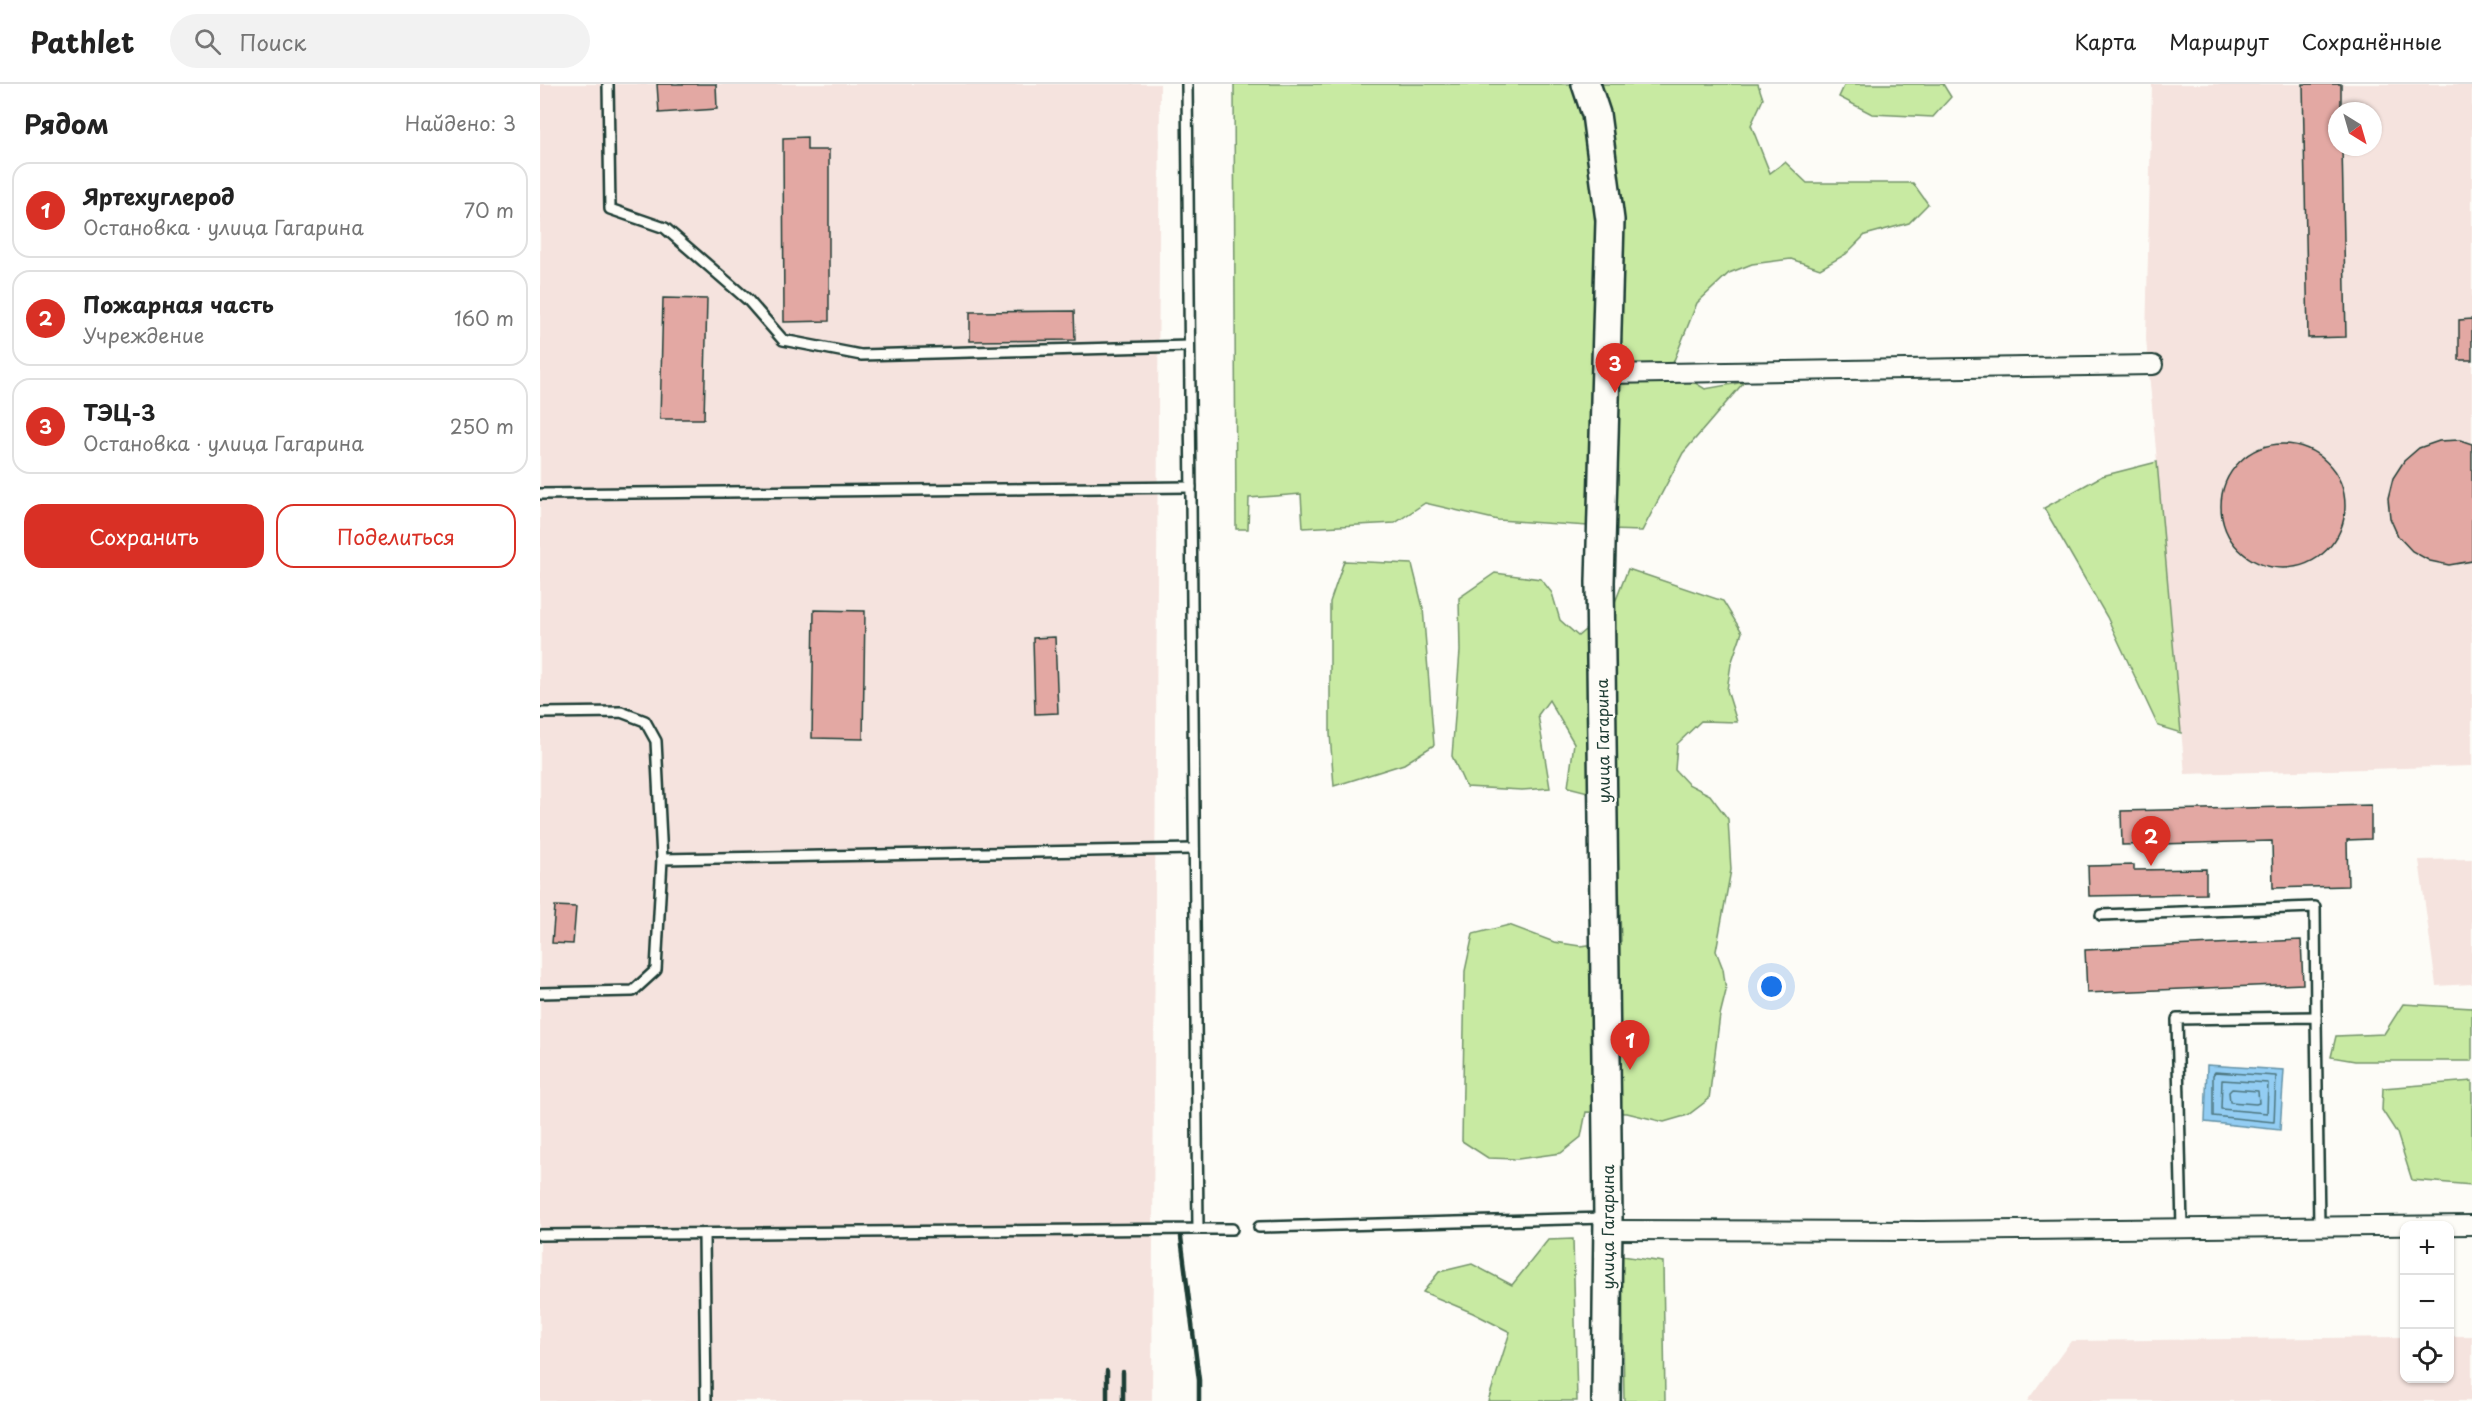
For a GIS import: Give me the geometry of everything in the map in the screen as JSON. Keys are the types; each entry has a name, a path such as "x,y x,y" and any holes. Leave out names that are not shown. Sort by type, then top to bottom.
{"main road":[{"name":"улица Гагарина","path":"1586,84 1596,114 1610,220 1600,582 1608,1224 1606,1401"}],"street":[{"path":"1606,374 2153,365"},
{"path":"1608,1224 1922,1231 2472,1225"}],"lane":[{"path":"608,84 610,209 665,228 748,300 783,340 861,355 1189,346"},
{"path":"1186,84 1198,1229"},
{"path":"540,494 1191,486"},
{"path":"540,713 621,712 645,721 656,741 662,859 656,970 633,991 540,993"},
{"path":"662,859 1194,849"},
{"path":"2101,915 2315,907 2319,1227"},
{"path":"2182,1228 2177,1019 2316,1017"},
{"path":"1259,1227 1608,1224"},
{"path":"540,1235 1232,1229"},
{"path":"704,1234 706,1401"}],"shaded area":[{"path":"540,84 1160,84 1152,1401 540,1401"},
{"path":"2152,84 2472,84 2472,766 2185,774 2146,339"},
{"path":"2472,859 2472,984 2436,986 2419,860"},
{"path":"2454,1336 2472,1336 2472,1401 2027,1401 2071,1341 2400,1337 2400,1383 2454,1383"}],"green space":[{"path":"1234,84 1571,84 1580,105 1587,136 1600,235 1588,526 1498,520 1425,503 1395,523 1303,528 1301,494 1249,498 1248,529 1236,529"},
{"path":"1594,84 1758,84 1763,99 1751,125 1770,173 1785,162 1807,183 1913,183 1928,204 1909,223 1865,235 1846,254 1820,269 1791,259 1752,264 1729,273 1697,303 1671,368 1705,389 1744,382 1683,453 1642,531 1610,530"},
{"path":"1845,84 1943,84 1951,97 1933,117 1872,114 1839,97"},
{"path":"2157,462 2181,733 2158,726 2107,617 2044,508 2102,476"},
{"path":"1344,561 1412,564 1423,608 1434,745 1404,764 1334,786 1330,734 1330,602"},
{"path":"1628,569 1723,601 1742,632 1731,664 1727,690 1737,722 1701,721 1677,744 1675,770 1688,784 1710,795 1728,819 1731,870 1716,951 1723,969 1726,991 1720,1015 1709,1099 1688,1115 1664,1122 1627,1113 1586,1112 1581,1137 1561,1153 1518,1159 1488,1158 1462,1141 1465,971 1473,934 1509,925 1554,942 1580,946 1621,941 1616,799 1568,787 1574,743 1549,700 1538,715 1550,788 1522,790 1466,787 1452,756 1460,651 1459,598 1495,573 1541,579 1552,593 1560,620 1578,636 1614,605"},
{"path":"2403,1004 2472,1008 2472,1061 2355,1061 2331,1057 2336,1036 2384,1034"},
{"path":"2472,1081 2472,1185 2412,1180 2397,1133 2382,1110 2383,1088"},
{"path":"1573,1239 1577,1401 1488,1401 1510,1332 1473,1313 1423,1292 1439,1272 1472,1264 1512,1285 1548,1240"},
{"path":"1622,1256 1663,1262 1665,1401 1624,1401"}],"water":[{"path":"2207,1065 2284,1070 2280,1130 2205,1122"}],"building":[{"path":"657,84 716,84 717,109 659,113"},
{"path":"2303,84 2341,84 2341,102 2328,102 2328,156 2342,156 2346,337 2308,338"},
{"path":"807,137 807,150 829,150 829,321 784,322 783,138"},
{"path":"663,298 707,299 704,419 660,419"},
{"path":"1074,311 1075,340 970,341 970,312"},
{"path":"2472,319 2472,360 2459,360 2459,320"},
{"path":"2460,440 2472,444 2472,561 2449,565 2430,561 2412,551 2398,536 2390,518 2388,498 2393,478 2404,461 2419,448 2439,441"},
{"path":"2283,444 2307,449 2327,462 2340,482 2345,506 2340,530 2327,550 2307,563 2283,568 2259,563 2239,550 2226,530 2221,506 2226,482 2239,462 2259,449"},
{"path":"814,610 865,611 863,739 812,738"},
{"path":"1055,637 1058,713 1035,714 1033,638"},
{"path":"2371,805 2371,839 2347,840 2348,886 2273,888 2272,841 2122,845 2121,811"},
{"path":"2134,865 2134,870 2206,869 2206,894 2089,896 2088,866"},
{"path":"555,906 576,907 573,944 552,943"},
{"path":"2301,940 2303,984 2087,993 2085,950"}],"railway":[{"path":"1181,1237 1199,1380 1199,1401"},
{"path":"1107,1371 1107,1401"},
{"path":"1123,1372 1123,1401"}],"place":[{"name":"ТЭЦ-3","path":"1615,393"},
{"name":"Пожарная часть","path":"2151,866"},
{"name":"Яртехуглерод","path":"1630,1070"}]}
